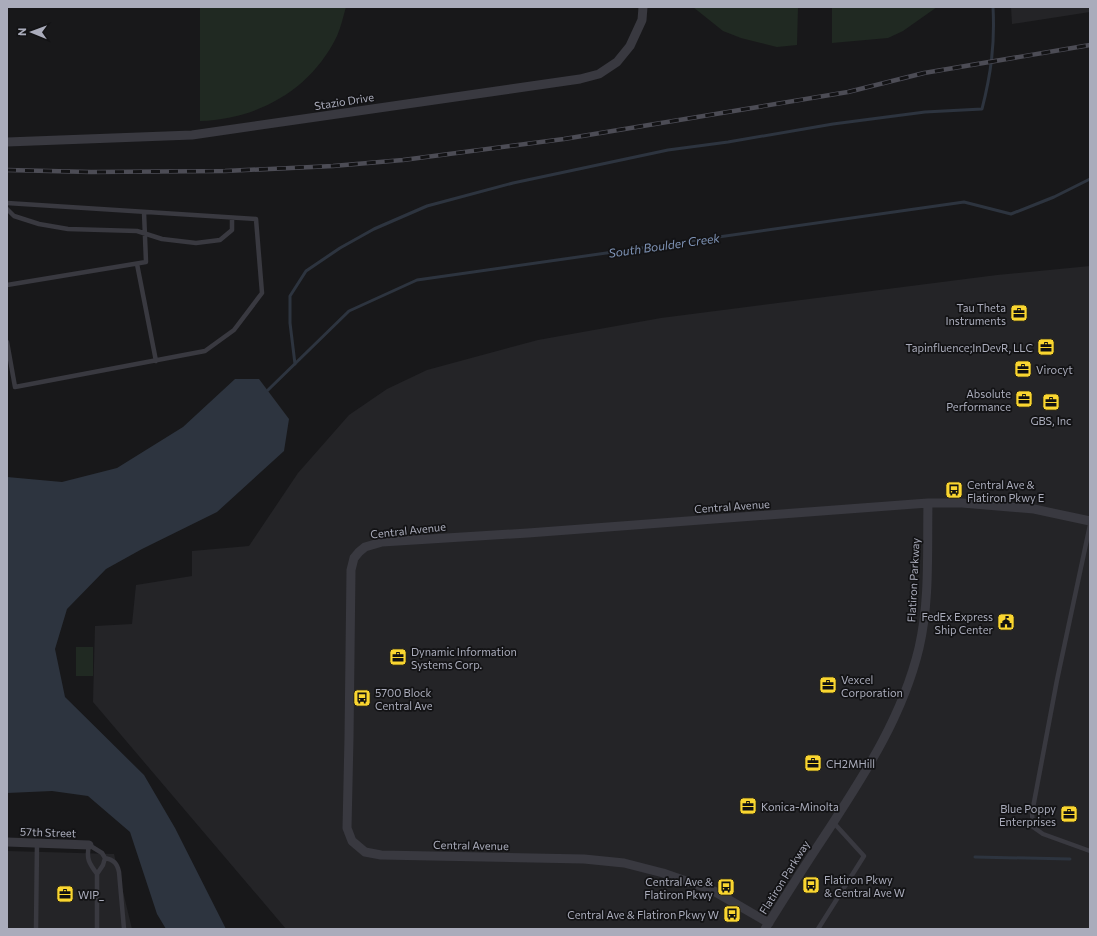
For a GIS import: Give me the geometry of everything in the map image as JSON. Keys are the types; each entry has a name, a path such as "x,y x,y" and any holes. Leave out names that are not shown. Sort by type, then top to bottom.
{"street":[{"name":"Stazio Drive","path":"7,142 192,135 580,79 599,74 616,62 630,46 642,20 643,7"},
{"name":"Central Avenue","path":"767,926 712,890 663,873 624,863 578,859 381,855 365,852 352,841 347,828 350,711 350,587 352,564 359,552 365,547 382,542 528,533 928,503 962,503 1034,509 1090,521"},
{"name":"Flatiron Parkway","path":"767,926 869,767 892,725 908,687 919,648 926,608 928,503"},
{"name":"57th Street","path":"7,842 89,845"}],"lane":[{"path":"7,203 256,219 262,293 234,330 205,352 15,388 7,342"},
{"path":"7,209 14,216 39,224 68,230 115,229 137,231 162,239 196,243 220,240 232,230 232,218"},
{"path":"7,285 146,262 144,212"},
{"path":"137,264 156,361"},
{"path":"1090,525 1057,680 1032,813 1033,827 1043,834 1090,851"},
{"path":"818,929 864,856 833,822"},
{"path":"36,929 37,843"},
{"path":"97,874 90,865 88,859 89,845 102,853 105,858 113,860 117,864 124,929"},
{"path":"97,929 97,874 103,865 105,858"}],"shaded area":[{"path":"200,7 346,7 337,36 326,55 313,72 298,86 280,98 262,107 221,119 200,121"},
{"path":"693,7 798,7 797,45 777,47 741,38 723,31"},
{"path":"832,7 937,7 903,31 888,38 832,43"},
{"path":"1011,7 1090,7 1090,12 1012,24"},
{"path":"1090,266 1090,929 286,929 93,702 95,626 132,624 136,585 192,576 192,551 249,546 298,473 349,415 387,389 427,370 538,340 661,318 997,275"},
{"path":"235,379 259,379 289,419 284,451 217,512 142,549 106,569 67,609 55,649 65,697 144,775 175,828 226,929 166,929 157,914 130,832 88,796 52,791 7,793 7,477 62,482 117,468 183,427"},
{"path":"76,647 93,647 93,676 76,676"},
{"path":"7,851 114,854 132,929 7,929"}],"waterway":[{"path":"295,364 290,323 290,296 306,271 340,248 374,229 427,206 513,183 668,150 728,142 833,124 925,112 982,109 992,59 993,7"},
{"name":"South Boulder Creek","path":"268,390 349,311 417,280 964,202 1011,214 1054,197 1090,179"},
{"path":"975,857 1070,859"}],"railway":[{"path":"7,170 91,172 225,171 333,166 403,160 564,139 848,92 924,73 1090,45"}],"place":[{"name":"Tau Theta Instruments","path":"1019,313"},
{"name":"Tapinfluence;InDevR, LLC","path":"1046,347"},
{"name":"Virocyt","path":"1023,369"},
{"name":"Absolute Performance","path":"1024,399"},
{"name":"GBS, Inc","path":"1051,402"},
{"name":"Central Ave & Flatiron Pkwy E","path":"954,490"},
{"name":"FedEx Express Ship Center","path":"1006,622"},
{"name":"Dynamic Information Systems Corp.","path":"398,657"},
{"name":"Vexcel Corporation","path":"828,685"},
{"name":"5700 Block Central Ave","path":"362,698"},
{"name":"CH2MHill","path":"813,763"},
{"name":"Konica-Minolta","path":"748,806"},
{"name":"Blue Poppy Enterprises","path":"1069,814"},
{"name":"Flatiron Pkwy & Central Ave W","path":"811,885"},
{"name":"Central Ave & Flatiron Pkwy","path":"726,887"},
{"name":"WIP_","path":"65,894"},
{"name":"Central Ave & Flatiron Pkwy W","path":"732,914"}]}
